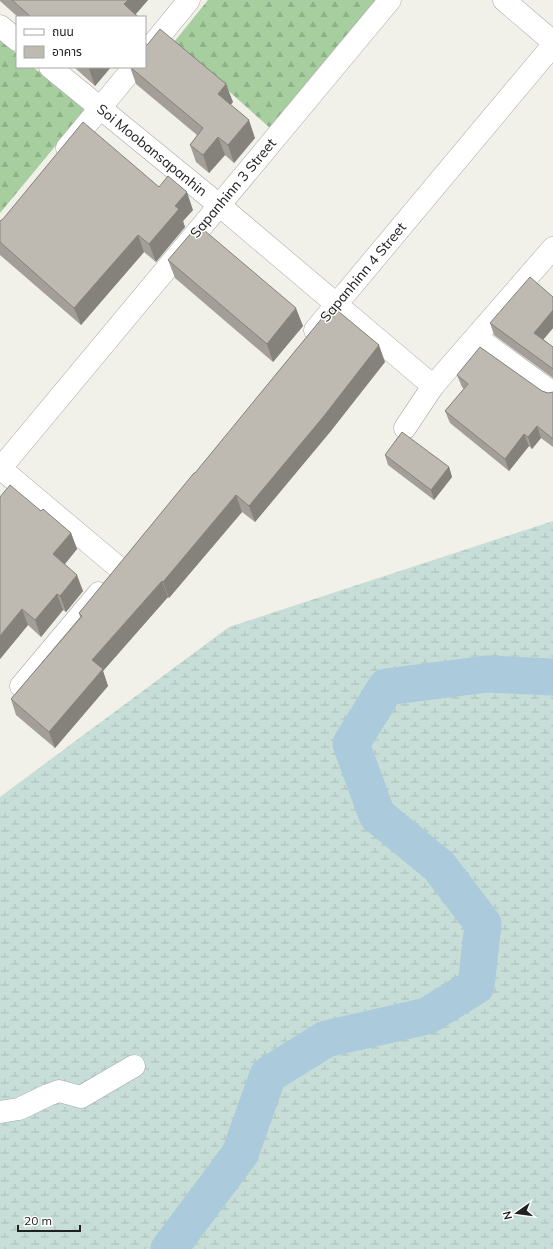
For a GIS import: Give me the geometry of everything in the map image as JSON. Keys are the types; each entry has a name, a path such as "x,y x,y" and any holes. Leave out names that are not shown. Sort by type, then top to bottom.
{"street":[{"path":"146,53 189,0"},
{"name":"Sapanhinn 3 Street","path":"0,469 390,0"},
{"path":"504,0 553,44"},
{"path":"0,26 16,39"},
{"name":"Sapanhinn 4 Street","path":"301,347 553,44"},
{"name":"Soi Moobansapanhin","path":"51,68 219,205 433,386"},
{"path":"55,162 133,68"},
{"path":"405,428 433,386 553,248"},
{"path":"476,337 553,393"},
{"path":"0,469 124,562 22,686"},
{"path":"0,1112 19,1109 59,1091 81,1097 134,1066"}],"green space":[{"path":"208,0 376,0 270,128 174,42"},
{"path":"0,40 16,53 16,68 34,68 85,110 0,213"},
{"path":"553,521 553,1249 0,1249 0,797 229,627"}],"building":[{"path":"12,0 128,0 124,4 137,16 30,16"},
{"path":"160,29 226,84 218,94 249,120 228,145 218,137 203,155 190,145 203,128 131,68 146,68 146,45"},
{"path":"83,122 159,187 168,176 187,192 175,206 179,209 149,244 138,235 74,308 0,242 0,221"},
{"path":"198,225 296,308 267,344 168,260"},
{"path":"530,277 553,297 553,310 534,333 553,347 553,369 490,323"},
{"path":"332,306 379,345 324,416 249,506 236,495 163,582 162,581 92,660 103,669 49,732 11,699 82,616 79,613"},
{"path":"480,347 542,391 548,393 553,392 553,439 537,426 528,437 524,434 505,459 445,411 468,384 457,375"},
{"path":"402,432 449,467 431,490 385,455"},
{"path":"10,485 41,511 43,509 71,533 53,554 77,575 60,596 57,594 35,620 22,609 0,636 0,497"}],"waterway":[{"path":"169,1249 240,1154 268,1075 326,1039 427,1016 476,986 483,924 439,866 377,815 351,744 386,687 487,674 553,677"}]}
